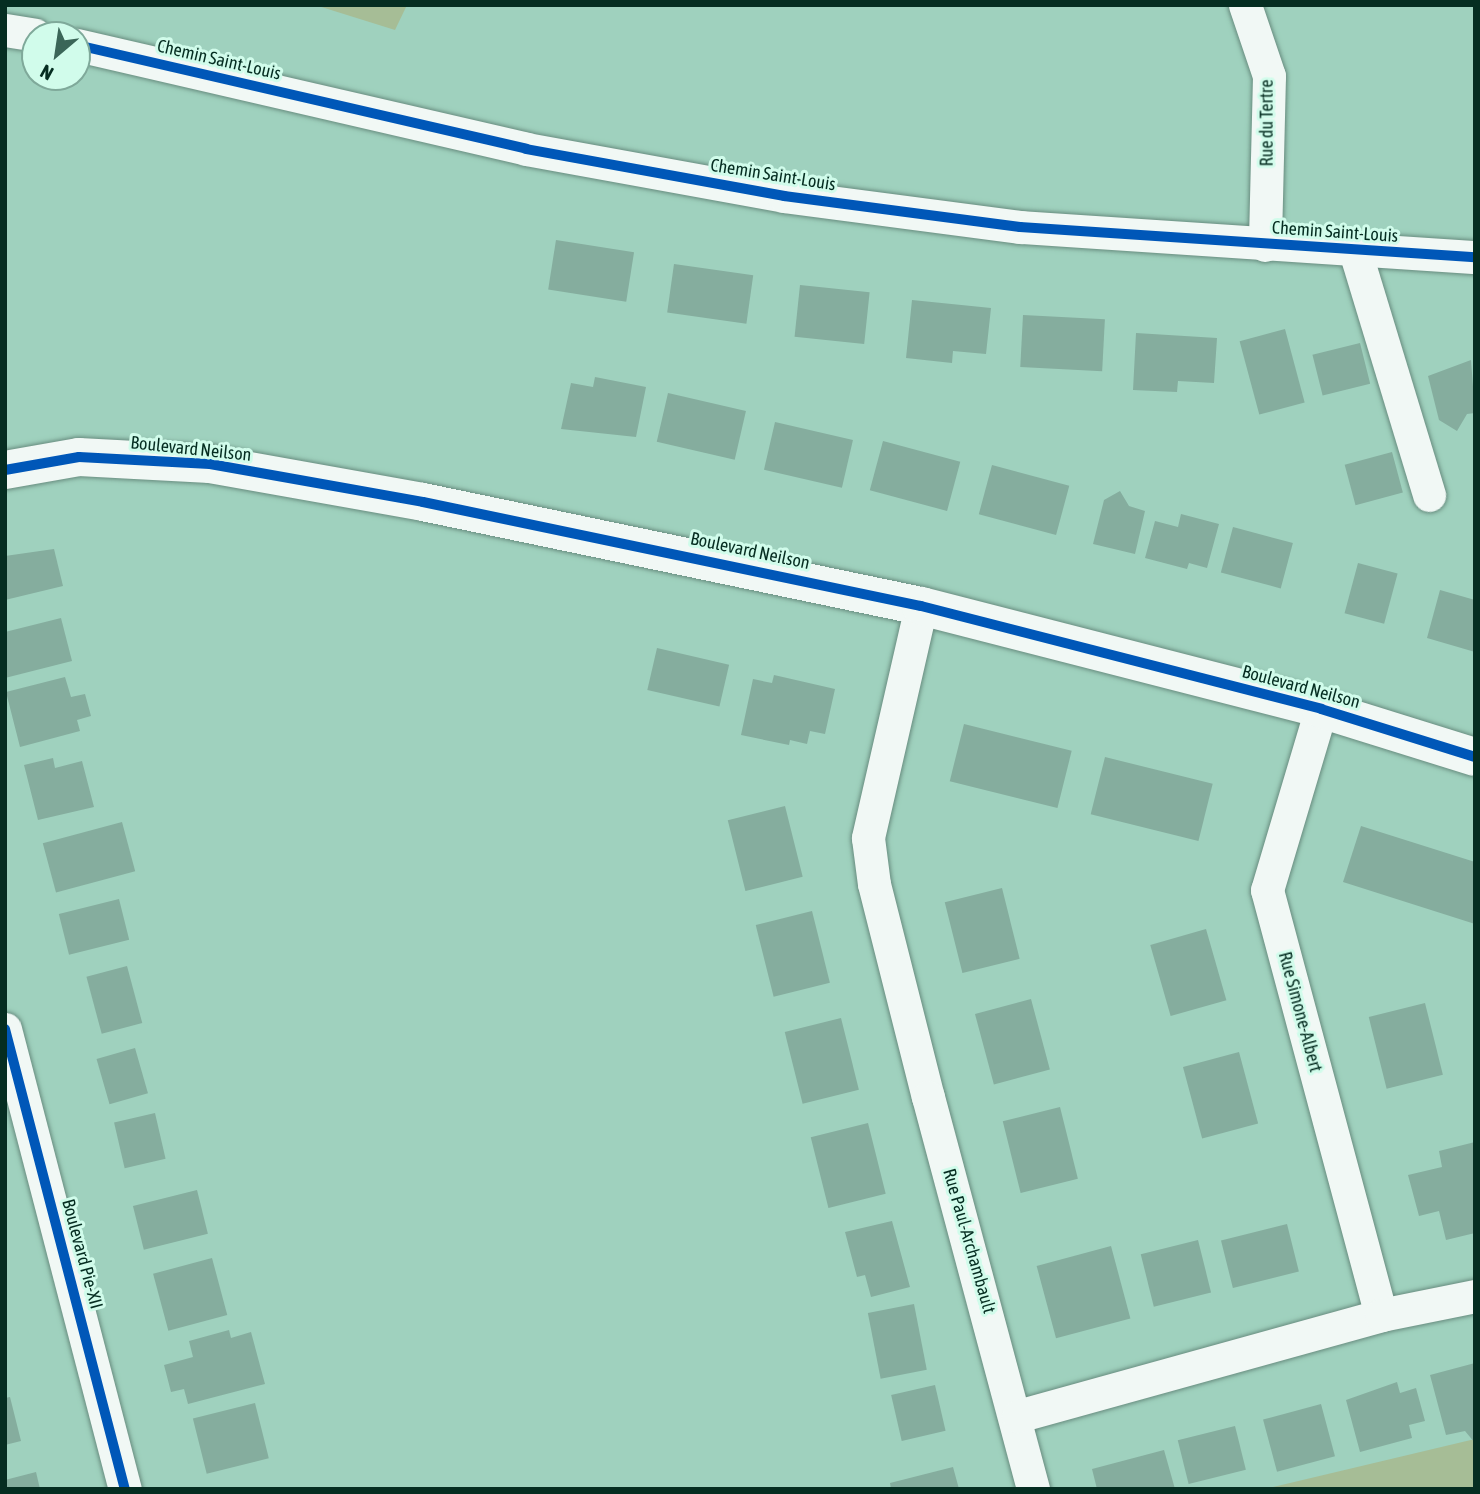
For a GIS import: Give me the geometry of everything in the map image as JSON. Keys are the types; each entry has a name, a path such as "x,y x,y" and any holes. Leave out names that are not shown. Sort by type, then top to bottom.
{"main road":[{"name":"Boulevard Neilson","path":"5,470 79,457 210,464 436,505 921,606 1321,709 1475,757"}],"street":[{"name":"Rue du Tertre","path":"1245,5 1269,76 1265,245"},
{"name":"Chemin Saint-Louis","path":"91,48 526,149 784,196 1020,228 1475,257"},
{"path":"1355,251 1429,495"},
{"name":"Rue Paul-Archambault","path":"921,606 868,838 874,884 928,1097 1017,1416 1033,1489"},
{"name":"Rue Simone-Albert","path":"1321,709 1267,890 1381,1315"},
{"name":"Boulevard Pie-XII","path":"5,1028 125,1489"},
{"path":"1017,1416 1381,1315 1475,1296"}],"green space":[{"path":"315,5 407,5 395,30"},
{"path":"1475,1439 1475,1489 1265,1489"}],"building":[{"path":"556,240 634,252 626,302 548,289"},
{"path":"674,264 753,275 746,324 667,313"},
{"path":"800,285 870,292 864,344 795,337"},
{"path":"912,300 991,308 986,354 953,351 952,363 906,358"},
{"path":"1023,315 1105,319 1102,371 1020,367"},
{"path":"1285,329 1305,402 1259,415 1240,341"},
{"path":"1136,333 1217,338 1214,383 1178,381 1177,392 1133,390"},
{"path":"1360,343 1370,384 1323,396 1312,355"},
{"path":"1471,360 1475,413 1467,414 1457,431 1439,420 1428,376"},
{"path":"595,377 646,387 636,437 561,429 571,383 593,387"},
{"path":"668,393 746,411 735,460 657,442"},
{"path":"775,422 853,440 842,488 764,470"},
{"path":"883,441 960,462 947,511 870,490"},
{"path":"1392,452 1403,493 1356,505 1345,465"},
{"path":"992,465 1069,486 1056,535 979,514"},
{"path":"1120,491 1129,506 1145,511 1135,554 1093,544 1104,500"},
{"path":"1181,514 1219,524 1207,568 1189,563 1187,569 1145,558 1155,521 1178,527"},
{"path":"1233,527 1293,543 1281,588 1221,572"},
{"path":"54,549 63,586 5,600 5,556"},
{"path":"1358,563 1398,574 1384,624 1345,613"},
{"path":"1440,590 1475,600 1475,652 1427,638"},
{"path":"61,618 72,661 5,678 5,632"},
{"path":"657,648 729,665 719,707 647,690"},
{"path":"774,675 835,689 825,734 810,731 807,744 790,740 789,745 741,735 753,679 772,683"},
{"path":"65,677 71,697 85,694 91,716 77,720 80,731 20,747 6,692"},
{"path":"964,724 1072,751 1057,808 950,781"},
{"path":"1105,757 1213,784 1198,841 1091,814"},
{"path":"53,758 55,768 82,761 94,807 38,820 24,765"},
{"path":"785,806 803,877 745,891 728,820"},
{"path":"122,822 135,871 56,892 43,843"},
{"path":"1361,826 1475,862 1475,924 1343,882"},
{"path":"1002,888 1020,959 962,973 945,902"},
{"path":"119,899 129,940 69,955 59,914"},
{"path":"812,911 830,983 774,997 756,925"},
{"path":"1206,929 1226,1000 1171,1016 1150,945"},
{"path":"127,966 142,1023 102,1034 86,977"},
{"path":"1031,999 1050,1070 994,1085 975,1014"},
{"path":"1425,1003 1443,1075 1387,1089 1369,1017"},
{"path":"841,1018 859,1090 803,1104 785,1032"},
{"path":"135,1048 148,1093 110,1104 97,1059"},
{"path":"1239,1052 1258,1123 1202,1138 1183,1067"},
{"path":"1060,1107 1078,1179 1021,1193 1003,1121"},
{"path":"155,1113 166,1159 125,1168 114,1122"},
{"path":"868,1123 886,1194 828,1208 811,1137"},
{"path":"1475,1142 1475,1233 1446,1240 1439,1211 1419,1216 1408,1175 1442,1167 1439,1151"},
{"path":"197,1190 208,1234 144,1250 133,1206"},
{"path":"892,1221 910,1287 871,1297 865,1275 857,1277 845,1232"},
{"path":"1287,1224 1299,1272 1233,1288 1221,1240"},
{"path":"1198,1240 1211,1292 1154,1307 1141,1254"},
{"path":"1111,1246 1130,1318 1056,1338 1037,1266"},
{"path":"212,1258 227,1315 168,1331 153,1274"},
{"path":"914,1304 927,1370 881,1379 868,1313"},
{"path":"229,1330 231,1338 251,1332 265,1384 188,1404 184,1389 171,1392 164,1365 193,1357 189,1341"},
{"path":"1475,1363 1475,1443 1465,1431 1446,1435 1430,1375"},
{"path":"1397,1382 1400,1393 1416,1388 1425,1421 1409,1425 1412,1438 1360,1452 1346,1400"},
{"path":"935,1385 946,1431 902,1441 891,1395"},
{"path":"10,1397 21,1441 5,1445 5,1398"},
{"path":"255,1403 269,1458 207,1474 193,1418"},
{"path":"1321,1404 1335,1456 1277,1472 1263,1420"},
{"path":"1235,1426 1246,1470 1189,1484 1178,1440"},
{"path":"1164,1450 1175,1489 1097,1489 1092,1469"},
{"path":"953,1467 959,1489 891,1489 890,1483"},
{"path":"36,1472 40,1489 5,1489 5,1480"}],"cycle path":[{"path":"91,48 526,149 784,196 1020,227 1475,257"},
{"path":"5,470 79,457 210,464 423,502 921,606 1321,709 1475,757"},
{"path":"5,1029 125,1489"}]}
